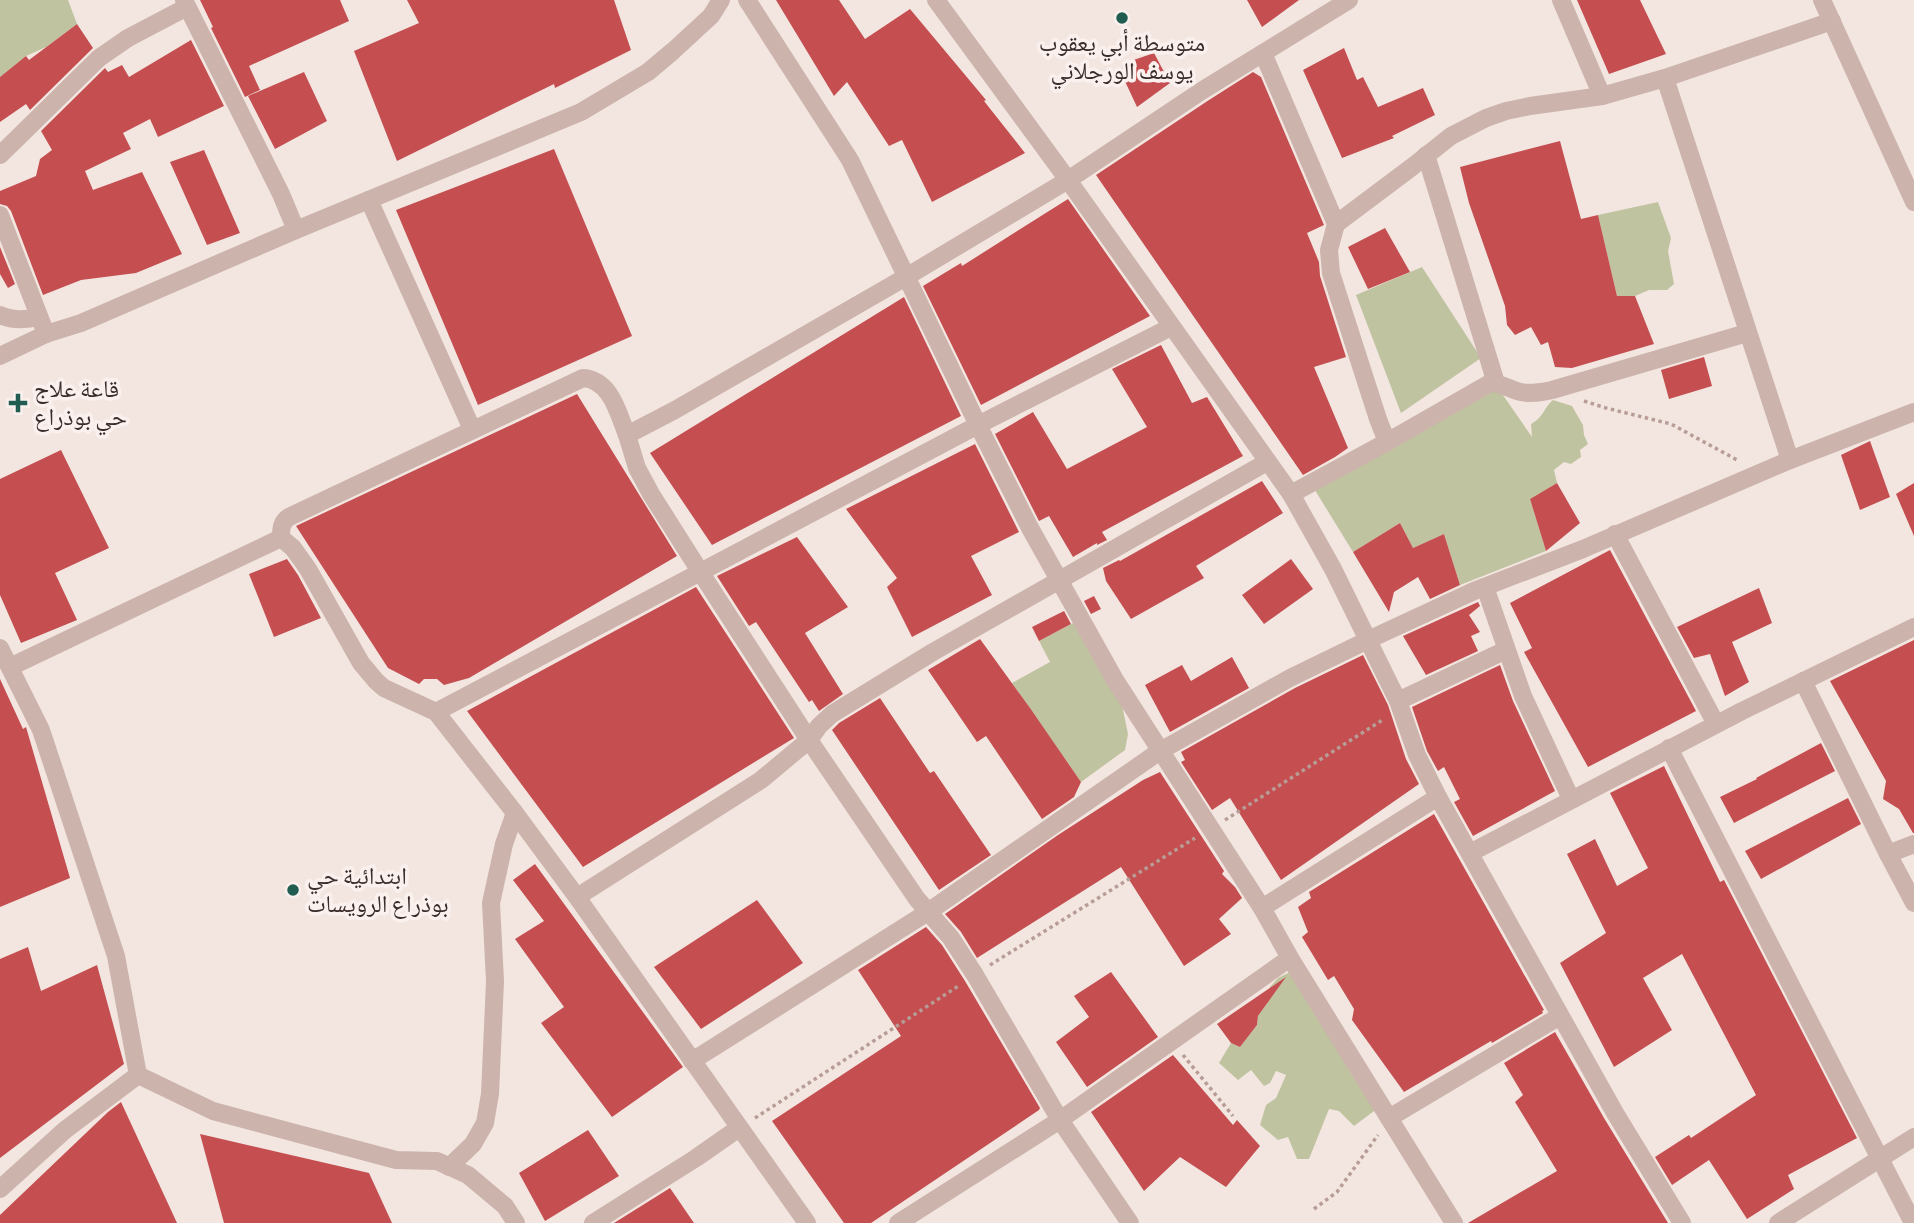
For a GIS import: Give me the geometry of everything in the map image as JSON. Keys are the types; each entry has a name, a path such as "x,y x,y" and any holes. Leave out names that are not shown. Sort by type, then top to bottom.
{"street":[{"path":"0,315 43,326 81,323 581,112 648,72 711,16 722,0"},
{"path":"747,0 850,160 978,425 1115,680 1262,908 1290,958 1454,1223"},
{"path":"936,0 1068,180 1291,494 1368,639 1399,705 1417,755 1438,797 1615,1114 1682,1223"},
{"path":"627,435 906,277 1068,180 1203,89 1349,0"},
{"path":"1561,0 1602,96"},
{"path":"1822,0 1914,202"},
{"path":"0,155 99,58 186,3 296,230"},
{"path":"1387,442 1331,273 1329,250 1336,224 1451,136 1473,124 1506,111 1602,96 1665,79 1832,21"},
{"path":"1263,53 1336,224"},
{"path":"1665,79 1790,460"},
{"path":"1426,155 1496,383"},
{"path":"369,200 472,429"},
{"path":"0,215 43,326"},
{"path":"0,356 43,326"},
{"path":"436,712 978,425 1171,327"},
{"path":"1291,494 1492,382 1518,392 1552,390 1747,333"},
{"path":"281,538 281,527 289,517 583,378 595,380 606,389 612,399 637,468 651,494 701,573 917,900 951,938 1060,1120 1130,1223"},
{"path":"692,1061 928,912 1160,751 1290,678 1368,639 1485,587 1583,550 1761,472 1914,412"},
{"path":"577,897 761,780 809,740 832,714 933,652 1267,462"},
{"path":"1615,534 1716,724"},
{"path":"10,667 281,538"},
{"path":"281,538 288,542 304,563 369,674 384,688 436,712 515,813 807,1223"},
{"path":"1485,587 1537,728 1572,799"},
{"path":"1470,853 1716,724 1914,627"},
{"path":"0,648 41,730 116,956 138,1075"},
{"path":"1399,705 1506,650"},
{"path":"1803,681 1914,903"},
{"path":"1669,748 1913,1223"},
{"path":"1262,908 1438,797"},
{"path":"449,1167 473,1144 485,1123 495,981 491,904 504,844 515,813"},
{"path":"1888,854 1914,844"},
{"path":"898,1223 1060,1120 1290,958"},
{"path":"1389,1118 1560,1016"},
{"path":"138,1075 213,1111 396,1160 438,1161 468,1175 505,1206 516,1223"},
{"path":"0,1189 65,1130 138,1075"},
{"path":"593,1223 739,1128"},
{"path":"1778,1223 1914,1137"}],"path":[{"path":"1552,390 1606,408 1671,424 1761,472"},
{"path":"739,1128 975,975 1211,829 1399,705"},
{"path":"1171,1041 1233,1116"},
{"path":"1314,1209 1337,1192 1389,1118"}],"green space":[{"path":"0,0 68,0 77,24 46,47 26,56 0,77"},
{"path":"1658,202 1671,238 1668,251 1674,284 1667,290 1649,290 1635,296 1617,296 1598,215"},
{"path":"1422,267 1481,358 1401,413 1356,295"},
{"path":"1496,385 1532,437 1531,424 1553,400 1572,406 1583,425 1588,444 1580,450 1581,457 1571,464 1564,462 1554,470 1557,483 1530,499 1546,551 1460,585 1444,534 1413,548 1400,523 1353,552 1313,487"},
{"path":"1077,621 1122,705 1128,734 1125,750 1081,782 1012,683 1050,662 1039,641"},
{"path":"1292,971 1378,1108 1354,1126 1339,1111 1329,1109 1309,1159 1297,1159 1288,1137 1278,1140 1260,1125 1266,1105 1276,1098 1286,1075 1276,1071 1270,1083 1264,1086 1251,1070 1238,1080 1219,1063 1231,1043 1240,1047 1257,1025 1270,987 1278,978"}],"building":[{"path":"200,0 340,0 349,21 249,66 260,90 245,97"},
{"path":"407,0 614,0 631,50 555,88 554,84 397,161 354,51 419,23"},
{"path":"776,0 839,0 865,39 910,9 986,100 984,101 1025,153 932,202 902,140 889,146 847,82 834,96"},
{"path":"1247,0 1299,0 1262,27"},
{"path":"1577,0 1640,0 1666,54 1609,74"},
{"path":"77,24 93,48 30,110 26,104 0,122 0,77 26,56 29,60"},
{"path":"191,40 224,106 158,137 150,119 123,133 131,149 85,171 93,190 142,172 182,254 136,273 81,280 43,295 11,211 0,204 0,191 36,176 40,159 52,150 41,131 105,68 108,72 122,65 129,77"},
{"path":"1344,48 1357,80 1363,77 1378,107 1423,88 1435,115 1392,136 1394,138 1342,158 1303,70"},
{"path":"1154,53 1170,83 1137,107 1123,77 1122,64"},
{"path":"304,72 327,121 275,149 248,96"},
{"path":"1253,72 1261,77 1324,225 1307,233 1319,262 1320,276 1346,357 1314,367 1348,448 1303,475 1096,175"},
{"path":"1560,141 1581,219 1598,215 1617,296 1635,296 1654,344 1572,368 1555,367 1548,342 1541,345 1531,327 1515,335 1507,325 1505,306 1469,203 1460,167"},
{"path":"554,149 632,336 478,405 396,210"},
{"path":"204,150 240,233 207,245 170,162"},
{"path":"1068,199 1150,316 981,405 923,286 961,263 962,266"},
{"path":"1385,228 1410,272 1368,289 1348,247"},
{"path":"0,247 15,284 8,288 0,274"},
{"path":"904,297 961,416 712,545 650,453"},
{"path":"1161,345 1192,403 1207,397 1243,456 1102,532 1107,540 1073,557 1049,516 1039,521 995,434 1033,412 1067,469 1147,427 1112,369"},
{"path":"1704,357 1712,386 1669,399 1661,370"},
{"path":"577,394 677,556 469,678 444,685 437,679 424,679 419,684 388,668 296,526"},
{"path":"1870,441 1890,497 1860,510 1841,455"},
{"path":"975,444 1019,532 971,556 992,595 912,637 887,587 897,578 846,509"},
{"path":"61,450 109,548 55,573 77,620 21,643 0,595 0,479"},
{"path":"1262,481 1283,513 1196,566 1204,578 1131,619 1106,581 1103,568"},
{"path":"1557,483 1580,523 1546,551 1530,499"},
{"path":"1914,483 1914,536 1896,494"},
{"path":"1400,523 1413,548 1444,534 1460,585 1430,599 1418,577 1394,592 1389,612 1353,552"},
{"path":"797,537 848,607 805,633 843,694 819,711 812,700 809,702 756,622 749,626 717,576"},
{"path":"1610,550 1696,711 1588,767 1524,652 1532,648 1510,603"},
{"path":"287,559 321,618 274,637 249,574"},
{"path":"1291,559 1313,589 1264,624 1242,595"},
{"path":"696,587 794,738 583,867 467,711"},
{"path":"1759,588 1772,623 1732,642 1749,682 1725,696 1710,654 1694,658 1677,627"},
{"path":"1094,596 1101,609 1091,614 1084,601"},
{"path":"1478,602 1480,606 1469,615 1480,632 1471,636 1478,651 1426,675 1403,636"},
{"path":"1064,611 1071,624 1039,641 1032,627"},
{"path":"980,639 1081,782 1074,797 1042,819 986,736 977,742 928,670"},
{"path":"1914,640 1913,833 1899,809 1883,799 1886,781 1830,681"},
{"path":"1363,655 1388,705 1406,759 1419,784 1281,880 1230,798 1212,810 1181,762 1185,760 1181,752 1295,688"},
{"path":"1232,657 1249,688 1170,732 1145,685 1182,665 1191,681"},
{"path":"1500,665 1513,701 1555,791 1473,836 1454,802 1460,799 1444,767 1438,771 1427,751 1412,707"},
{"path":"0,679 23,729 26,727 70,878 0,907"},
{"path":"880,698 930,773 934,771 991,855 939,890 832,730"},
{"path":"1821,743 1835,771 1734,823 1720,797"},
{"path":"1664,766 1720,882 1724,880 1857,1138 1788,1175 1794,1189 1747,1219 1709,1160 1672,1185 1655,1157 1689,1135 1691,1138 1756,1095 1682,954 1643,978 1672,1030 1614,1067 1560,963 1606,933 1567,854 1595,839 1617,886 1648,868 1610,793"},
{"path":"1160,772 1224,871 1222,874 1242,898 1219,919 1231,934 1184,966 1121,867 977,958 961,932 945,914 1058,835 1143,780"},
{"path":"1848,798 1861,824 1761,879 1745,851"},
{"path":"1434,814 1544,1010 1492,1043 1491,1041 1404,1092 1352,1020 1354,1009 1334,976 1328,980 1302,937 1308,932 1298,907 1311,898 1309,892"},
{"path":"535,864 683,1067 612,1117 541,1023 564,1007 515,939 544,921 513,880"},
{"path":"757,900 803,963 701,1029 654,967"},
{"path":"926,927 942,945 965,981 1040,1108 871,1223 844,1223 772,1121 901,1036 858,970"},
{"path":"28,947 41,991 97,965 124,1064 0,1158 0,959"},
{"path":"1111,972 1158,1037 1087,1087 1056,1042 1089,1017 1074,996"},
{"path":"1286,977 1258,1016 1257,1025 1240,1047 1231,1043 1217,1024"},
{"path":"1555,1032 1668,1223 1468,1223 1557,1171 1515,1102 1523,1095 1504,1063"},
{"path":"1173,1055 1233,1125 1237,1120 1260,1146 1226,1187 1180,1157 1144,1191 1091,1112"},
{"path":"121,1102 177,1223 0,1223 0,1215"},
{"path":"588,1130 619,1176 545,1221 519,1173"},
{"path":"200,1134 369,1173 392,1223 224,1223"},
{"path":"670,1188 694,1223 614,1223"}],"place":[{"name":"متوسطة أبي يعقوب يوسف الورجلاني","path":"1122,18"},
{"name":"قاعة علاج حي بوذراع","path":"18,403"},
{"name":"ابتدائية حي بوذراع الرويسات","path":"293,890"}]}
